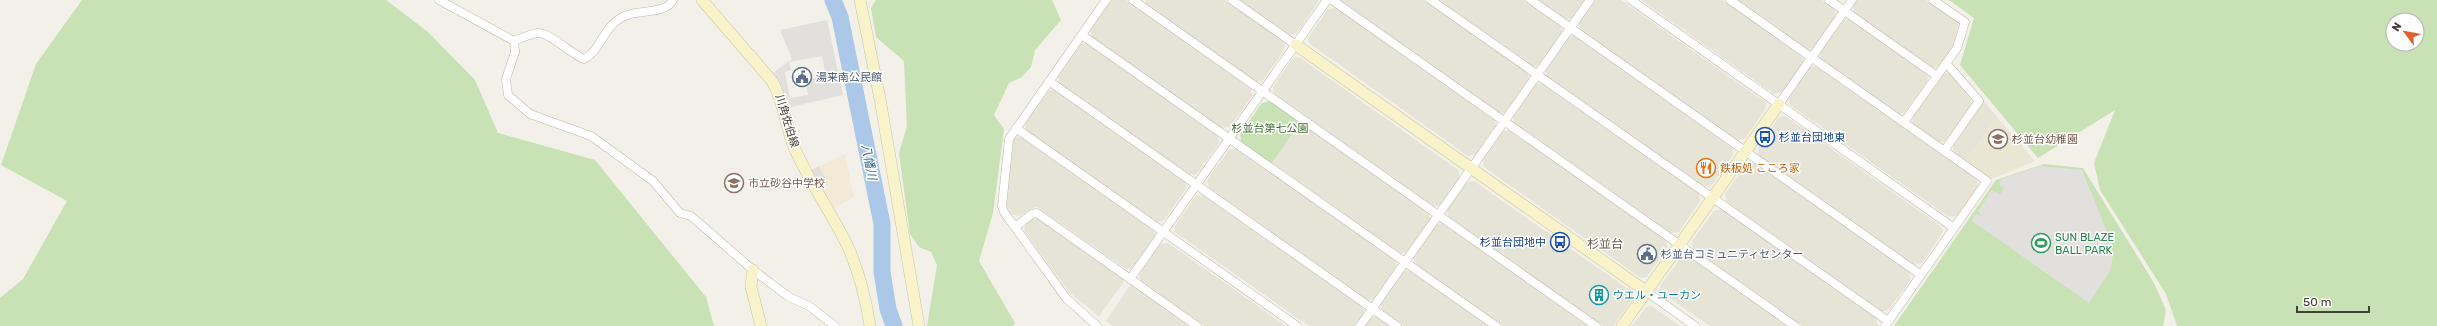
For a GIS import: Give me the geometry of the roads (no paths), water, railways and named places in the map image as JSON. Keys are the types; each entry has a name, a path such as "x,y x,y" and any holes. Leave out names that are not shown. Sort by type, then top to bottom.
{"street":[{"path":"439,0 514,41 538,33 546,35 573,55 584,59 592,55 604,32 615,22 627,15 662,8 673,0"},
{"name":"川角佐伯線","path":"702,0 772,81 780,95 793,146 804,169 848,247 866,297 870,326"},
{"path":"860,0 880,100 919,326"},
{"path":"1097,326 1066,298 1014,227 1002,206 1008,141 1106,0"},
{"path":"1232,0 1695,326"},
{"path":"1130,279 1327,0"},
{"path":"1332,0 1795,326"},
{"path":"1431,0 1713,198 1886,324 1987,181 1730,0"},
{"path":"1530,0 1921,275"},
{"path":"1360,326 1590,0"},
{"path":"1630,0 1954,228"},
{"path":"1829,0 1937,76"},
{"path":"1622,326 1852,0"},
{"path":"1904,122 1956,48 1965,22 1933,0"},
{"path":"1136,1 1596,326"},
{"path":"1082,35 1496,326"},
{"path":"514,41 514,52 506,79 508,95 530,114 591,136 653,181 680,213 691,216 753,270 789,297 809,306 833,326"},
{"path":"1944,151 1979,102 1946,63"},
{"path":"1049,81 1397,326"},
{"path":"1016,128 1297,326"},
{"path":"1014,227 1032,214 1037,213 1198,326"},
{"path":"753,270 751,287 761,326"}],"waterway":[{"name":"八幡川","path":"833,0 840,17 882,224 882,272 888,309 894,326"}],"place":[{"name":"湯来南公民館","path":"802,77"},
{"name":"杉並台団地東","path":"1765,137"},
{"name":"杉並台幼稚園","path":"1998,139"},
{"name":"鉄板処 こころ家","path":"1706,168"},
{"name":"市立砂谷中学校","path":"734,183"},
{"name":"杉並台団地中","path":"1560,242"},
{"name":"SUN BLAZE BALL PARK","path":"2041,243"},
{"name":"杉並台コミュニティセンター","path":"1647,254"},
{"name":"ウエル・ユーカン","path":"1599,295"}],"district":[{"name":"杉並台","path":"1605,244"}],"park label":[{"name":"杉並台第七公園","path":"1270,128"}]}
